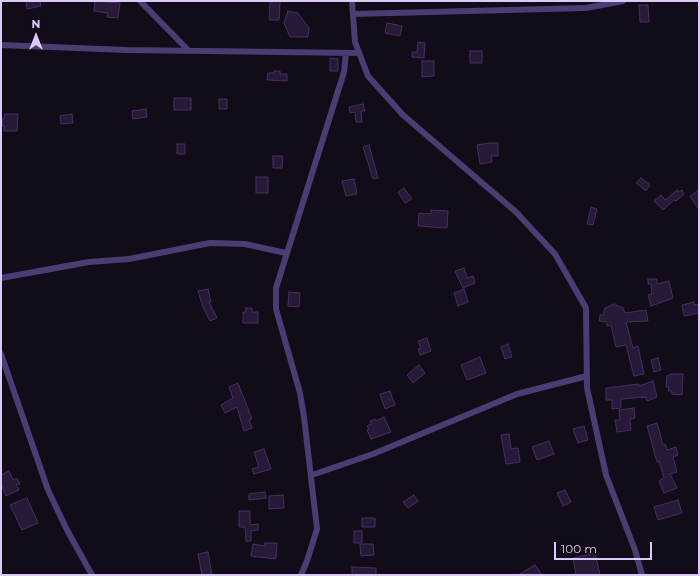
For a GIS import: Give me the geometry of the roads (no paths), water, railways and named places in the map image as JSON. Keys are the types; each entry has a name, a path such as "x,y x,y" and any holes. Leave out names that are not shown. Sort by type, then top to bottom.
{"street":[{"path":"140,1 189,51"},
{"path":"352,1 355,42 368,76 403,115 516,212 555,254 586,308 587,388 606,475 635,550 642,575"},
{"path":"353,14 586,8 623,1"},
{"path":"1,45 189,51 359,53"},
{"path":"301,575 317,529 312,475 300,393 276,309 276,288 344,72 346,53"},
{"path":"1,278 89,262 129,259 210,243 245,244 286,253"},
{"path":"1,354 48,490 67,530 92,575"},
{"path":"312,475 373,454 517,394 587,376"}]}
